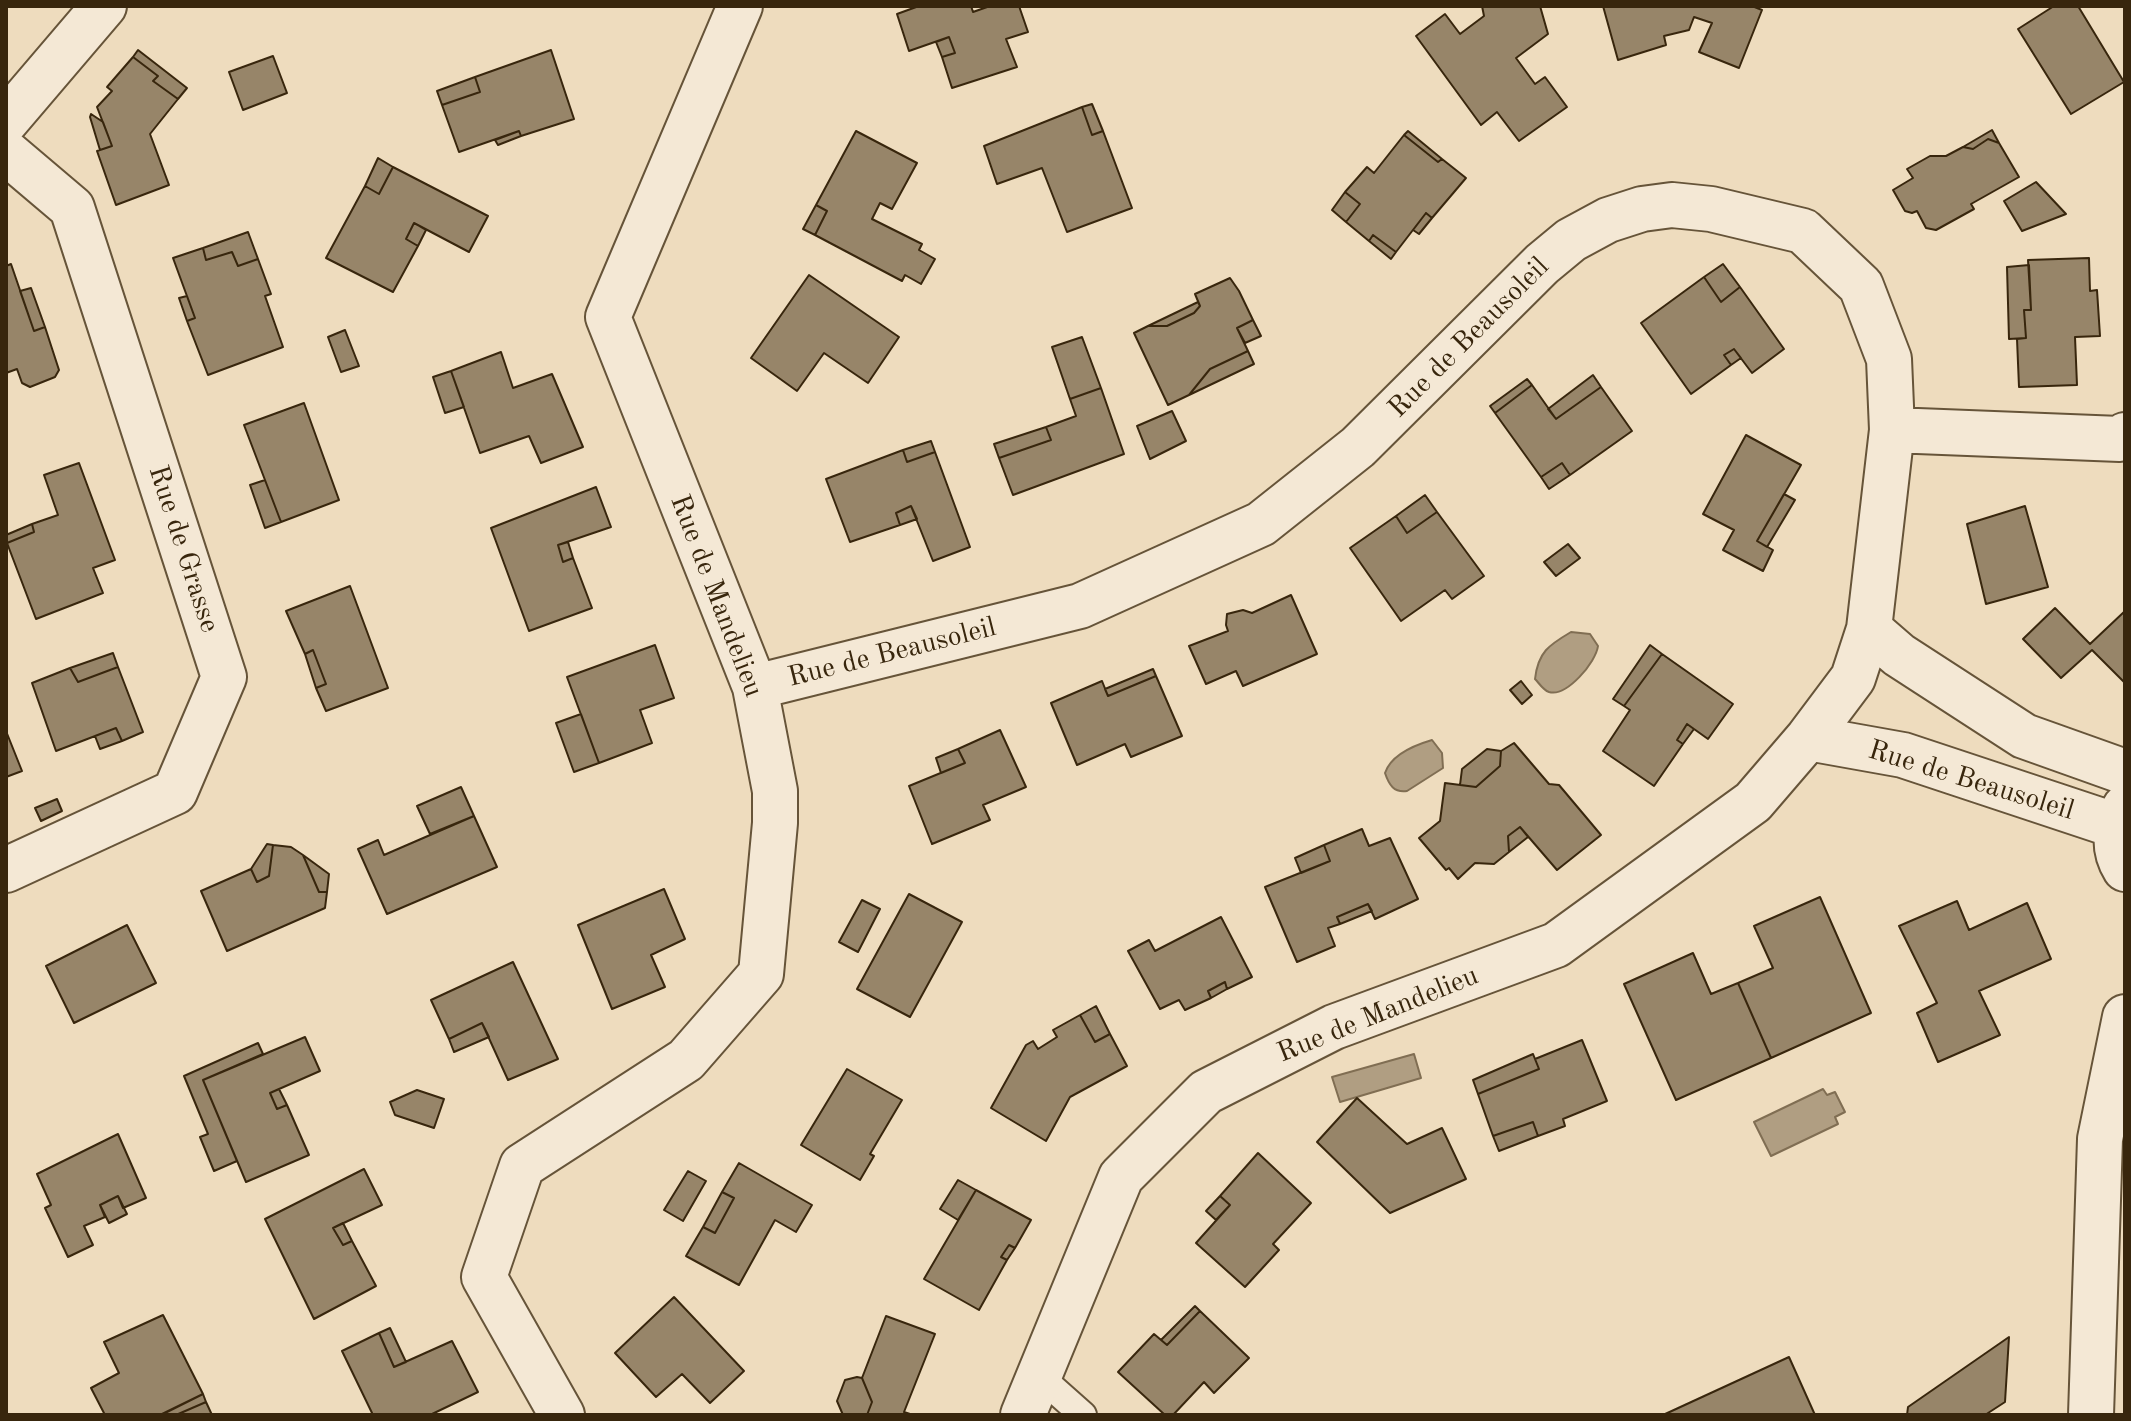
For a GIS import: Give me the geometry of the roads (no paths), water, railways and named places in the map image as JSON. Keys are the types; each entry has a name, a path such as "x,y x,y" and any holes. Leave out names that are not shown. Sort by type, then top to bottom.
{"street":[{"path":"6,121 104,6"},
{"name":"Rue de Mandelieu","path":"562,1415 484,1277 522,1166 686,1060 761,974 775,823 775,791 755,687 608,317 740,6"},
{"name":"Rue de Grasse","path":"6,152 72,208 224,677 175,792 6,870"},
{"name":"Rue de Beausoleil","path":"755,687 1080,606 1261,524 1358,447 1542,264 1571,240 1608,220 1642,209 1672,205 1711,209 1803,231 1861,286 1889,359 1892,430 1869,629 1853,678 1808,738 1903,755 2121,816"},
{"path":"1892,430 2120,439 2125,435"},
{"name":"Rue de Beausoleil","path":"1869,629 1899,655 2024,736 2125,772"},
{"name":"Rue de Mandelieu","path":"1023,1415 1121,1177 1206,1092 1334,1027 1556,945 1753,802 1808,738"},
{"path":"2121,816 2115,846 2125,869"},
{"path":"2091,1415 2100,1139 2125,1017"}],"lane":[{"path":"1038,1375 1083,1415"}]}
